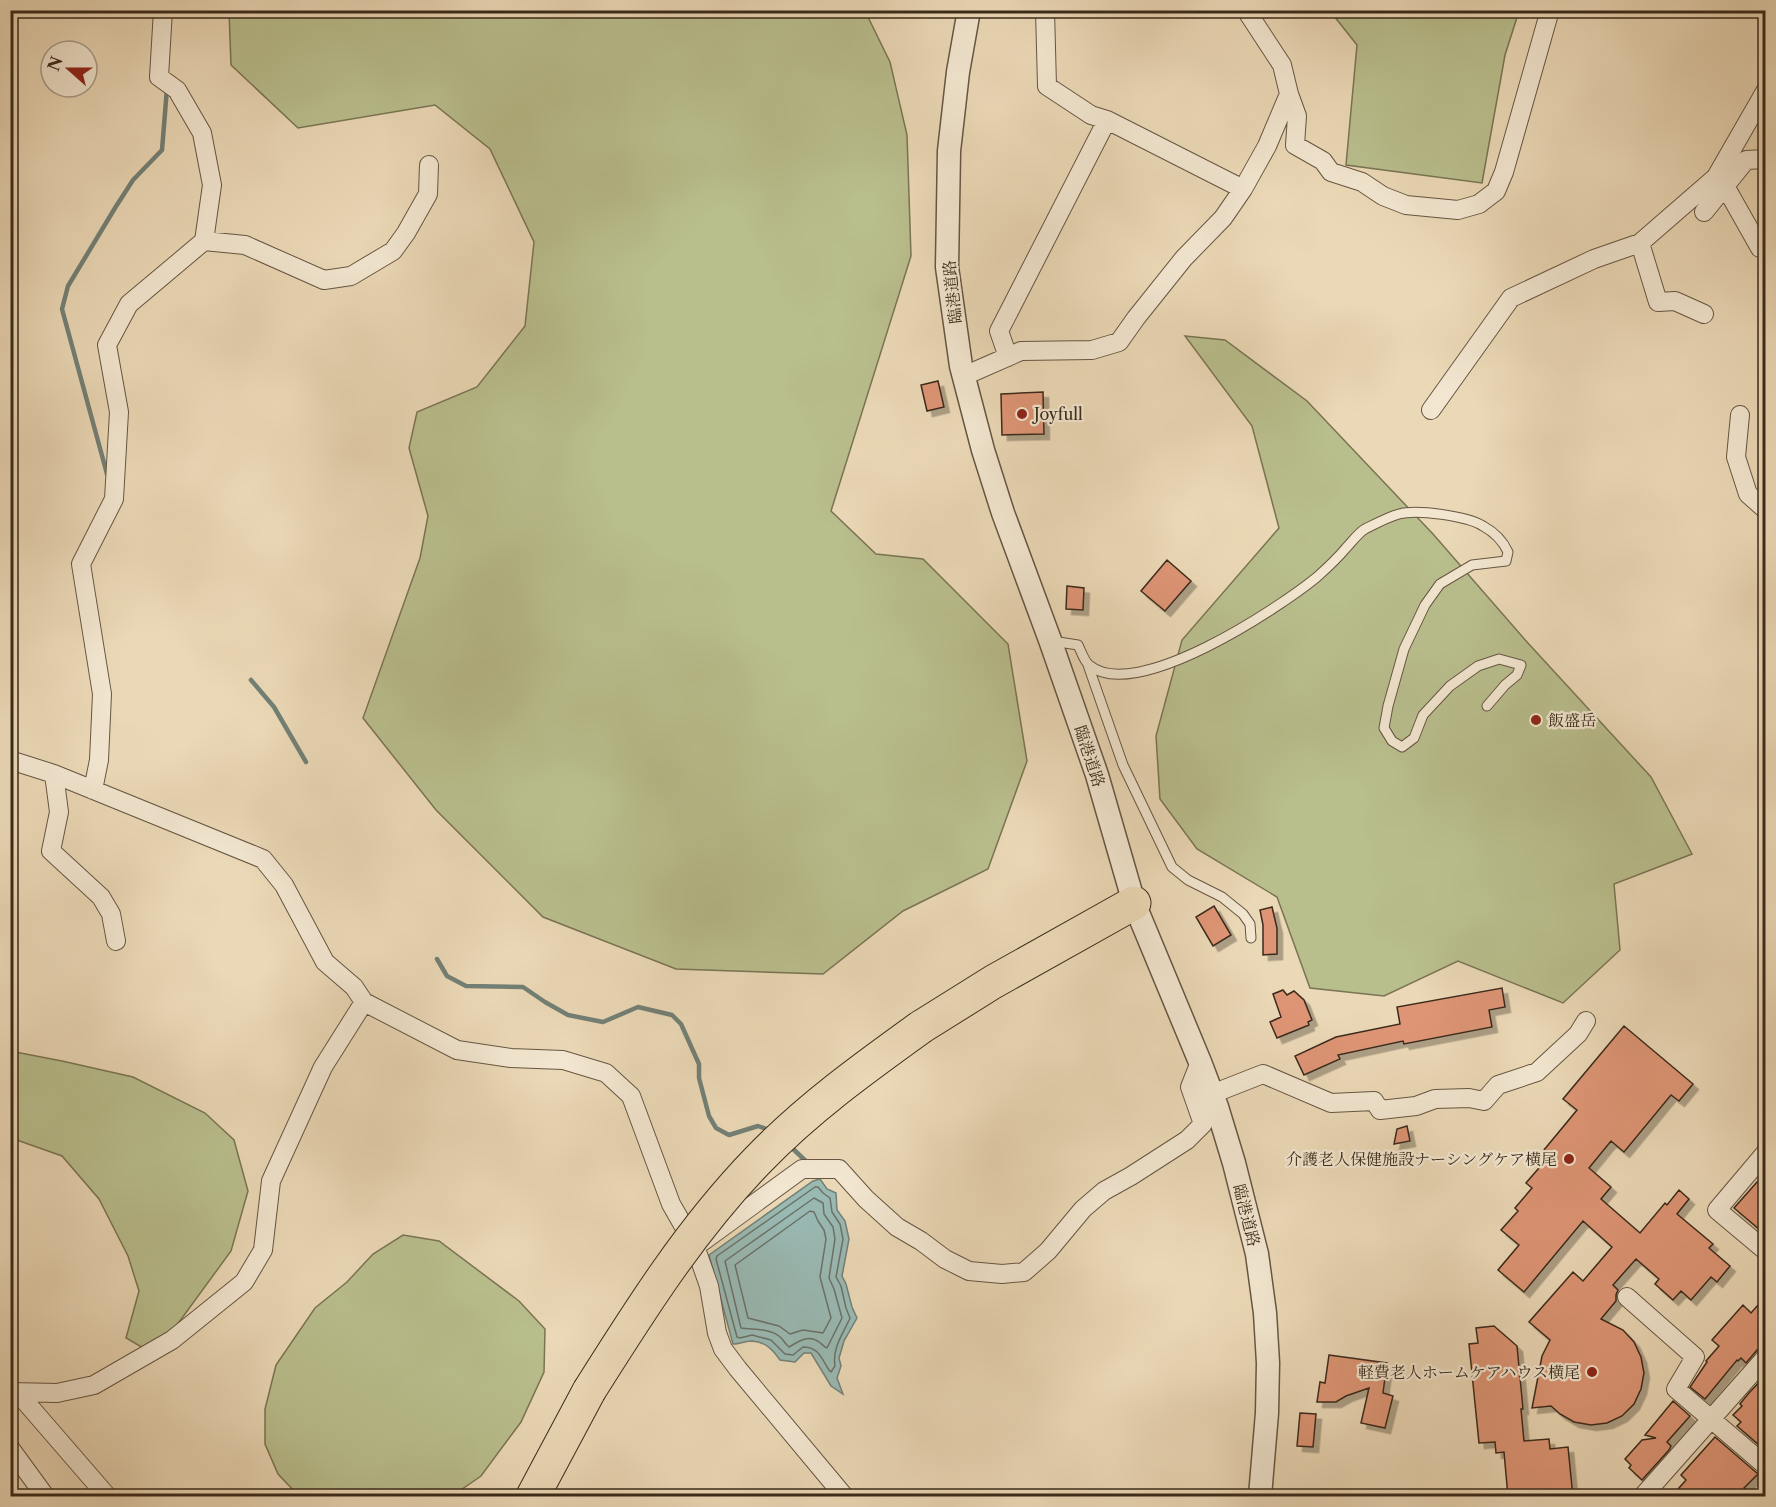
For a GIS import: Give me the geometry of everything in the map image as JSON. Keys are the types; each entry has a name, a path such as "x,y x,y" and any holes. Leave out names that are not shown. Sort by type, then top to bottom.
{"highway":[{"path":"533,1497 589,1391 666,1272 710,1214 758,1160 806,1114 856,1073 921,1027 993,982 1134,903"}],"street":[{"path":"93,790 99,760 102,694 81,564 114,499 119,412 107,345 129,304 204,241 212,185 202,133 177,90 159,76 163,10"},
{"name":"臨港道路","path":"969,10 958,72 949,151 948,267 961,366 1002,513 1050,640 1097,775 1134,903 1200,1062 1234,1163 1257,1254 1268,1363 1268,1413 1260,1497"},
{"path":"1046,10 1047,86 1091,115 1107,120 1244,189"},
{"path":"1246,10 1282,65 1289,94 1298,116 1296,145 1323,161 1331,172 1362,182 1383,196 1406,205 1458,210 1479,204 1496,191 1504,171 1550,10"},
{"path":"1431,410 1511,298 1594,259 1640,243 1716,177 1766,90"},
{"path":"964,376 1020,351 1092,350 1119,342 1184,258 1223,218 1244,189 1267,146 1289,94"},
{"path":"1008,357 999,331 1107,120"},
{"path":"1704,212 1746,160 1766,159"},
{"path":"204,241 245,245 324,280 351,276 393,251 406,233 428,194 429,165"},
{"path":"1725,186 1760,248"},
{"path":"1640,243 1658,302 1675,301 1704,314"},
{"path":"1740,415 1736,457 1748,494 1766,510"},
{"path":"10,760 54,774 263,859 284,885 325,962 354,987 364,1002 457,1050 511,1058 563,1060 606,1073 631,1096 671,1204 695,1246 709,1286 717,1333 723,1349 844,1497"},
{"path":"54,774 58,812 51,851 101,897 111,914 116,941"},
{"path":"14,1392 57,1393 94,1385 172,1340 244,1282 263,1250 271,1181 323,1067 364,1002"},
{"path":"1212,1094 1263,1074 1332,1103 1374,1101 1380,1110 1416,1106 1435,1099 1469,1098 1484,1101 1498,1085 1537,1072 1578,1034 1586,1021"},
{"path":"695,1246 802,1169 839,1169 866,1199 897,1227 953,1263 969,1271 1002,1274 1024,1272 1048,1251 1083,1209 1104,1191 1187,1140 1203,1124 1190,1087 1200,1062"},
{"path":"1766,1152 1717,1210 1766,1251"},
{"path":"1627,1297 1695,1357 1676,1389 1766,1466"},
{"path":"1643,1497 1766,1358"},
{"path":"14,1392 107,1497"},
{"path":"10,1448 45,1497"}],"lane":[{"path":"1088,665 1106,674 1125,674 1158,668 1220,641 1270,611 1315,578 1363,530 1400,514 1428,513 1459,517 1482,525 1503,542 1508,552 1506,561 1472,566 1440,584 1425,604 1404,648 1384,728 1392,741 1402,747 1414,738 1423,715 1436,700 1450,686 1478,666 1499,659 1521,665 1518,675 1505,685 1487,706"},
{"path":"1050,640 1078,645 1088,665 1123,765 1172,867 1188,880 1222,897 1243,914 1250,924 1251,938"}],"green space":[{"path":"229,11 865,11 890,62 907,135 911,256 831,511 876,554 923,559 1008,644 1027,761 988,869 903,911 823,974 676,969 543,917 436,810 363,718 420,558 428,516 409,448 417,412 477,387 525,326 534,242 490,149 435,105 298,128 231,65"},
{"path":"1330,11 1519,11 1505,55 1482,183 1346,165 1357,45"},
{"path":"1185,336 1225,340 1307,401 1433,534 1527,642 1651,777 1692,854 1614,884 1620,950 1563,1003 1458,961 1384,996 1310,988 1277,897 1197,849 1160,799 1156,736 1182,640 1279,528 1252,426"},
{"path":"10,1051 133,1077 205,1113 234,1140 248,1191 231,1251 155,1355 126,1338 139,1291 128,1256 99,1199 62,1156 11,1138"},
{"path":"403,1235 439,1241 519,1301 545,1329 544,1372 521,1422 481,1476 452,1496 299,1496 278,1474 265,1444 265,1409 276,1365 315,1308 347,1282 373,1254"}],"water":[{"path":"820,1179 827,1189 836,1193 837,1210 845,1221 849,1239 842,1276 857,1318 844,1341 839,1358 841,1366 837,1378 843,1394 831,1386 811,1353 804,1353 795,1362 780,1360 769,1347 761,1343 750,1341 733,1344 709,1255 813,1181"}],"building":[{"path":"938,381 944,407 927,411 921,385"},
{"name":"Joyfull","path":"1043,392 1044,434 1002,435 1001,394"},
{"path":"1167,560 1191,581 1165,611 1141,591"},
{"path":"1067,586 1084,588 1083,610 1066,609"},
{"path":"1214,906 1231,935 1213,946 1196,917"},
{"path":"1272,907 1277,928 1277,954 1263,955 1263,925 1260,910"},
{"path":"1502,988 1505,1007 1489,1010 1492,1027 1404,1044 1403,1041 1338,1055 1340,1059 1304,1075 1295,1056 1336,1037 1400,1024 1397,1007"},
{"path":"1283,990 1287,995 1294,991 1304,1000 1312,1020 1308,1022 1309,1025 1277,1038 1270,1022 1281,1017 1273,994"},
{"path":"1624,1026 1693,1084 1679,1101 1671,1095 1624,1152 1611,1141 1589,1168 1611,1187 1601,1199 1640,1233 1679,1190 1689,1199 1677,1214 1713,1244 1709,1248 1730,1266 1717,1282 1711,1277 1691,1300 1681,1291 1673,1300 1655,1284 1659,1279 1636,1259 1613,1285 1618,1290 1616,1301 1601,1319 1623,1330 1634,1342 1641,1357 1644,1373 1641,1389 1634,1404 1622,1416 1607,1423 1591,1425 1574,1422 1551,1406 1532,1408 1542,1356 1550,1340 1529,1322 1573,1272 1583,1281 1612,1247 1583,1221 1524,1292 1498,1270 1519,1245 1501,1230 1518,1211 1515,1208 1532,1188 1526,1183 1545,1161 1539,1156 1577,1110 1563,1099"},
{"path":"1407,1126 1410,1141 1394,1144 1397,1129"},
{"path":"1766,1172 1766,1235 1734,1208"},
{"path":"1766,1296 1766,1346 1758,1349 1746,1363 1741,1358 1737,1360 1705,1399 1690,1387 1706,1361 1719,1346 1712,1340 1743,1305 1751,1313"},
{"path":"1494,1326 1517,1346 1524,1441 1549,1439 1550,1449 1568,1447 1573,1497 1508,1497 1504,1452 1496,1453 1495,1442 1479,1443 1469,1344 1478,1343 1476,1328"},
{"path":"1329,1355 1387,1363 1383,1393 1393,1396 1385,1428 1361,1423 1369,1388 1336,1402 1317,1402 1320,1382 1325,1383"},
{"path":"1766,1375 1766,1451 1737,1426 1741,1422 1733,1415"},
{"path":"1673,1401 1690,1416 1667,1442 1671,1446 1669,1450 1642,1480 1629,1468 1631,1465 1625,1459 1642,1440 1656,1438 1645,1435"},
{"path":"1300,1413 1316,1414 1313,1447 1297,1446"},
{"path":"1715,1437 1758,1474 1744,1488 1753,1497 1671,1497 1686,1480 1681,1475"}],"waterway":[{"path":"107,474 62,309 68,286 115,208 133,180 162,150 167,88"},
{"path":"251,680 274,707 306,762"},
{"path":"437,959 447,976 466,986 523,987 568,1015 603,1022 638,1007 672,1015 681,1024 699,1064 699,1078 709,1116 716,1128 729,1135 758,1126 772,1131"},
{"path":"790,1146 810,1165"}],"place":[{"name":"Joyfull","path":"1022,414"},
{"name":"飯盛岳","path":"1536,720"},
{"name":"介護老人保健施設ナーシングケア横尾","path":"1569,1159"},
{"name":"軽費老人ホームケアハウス横尾","path":"1592,1372"}]}
